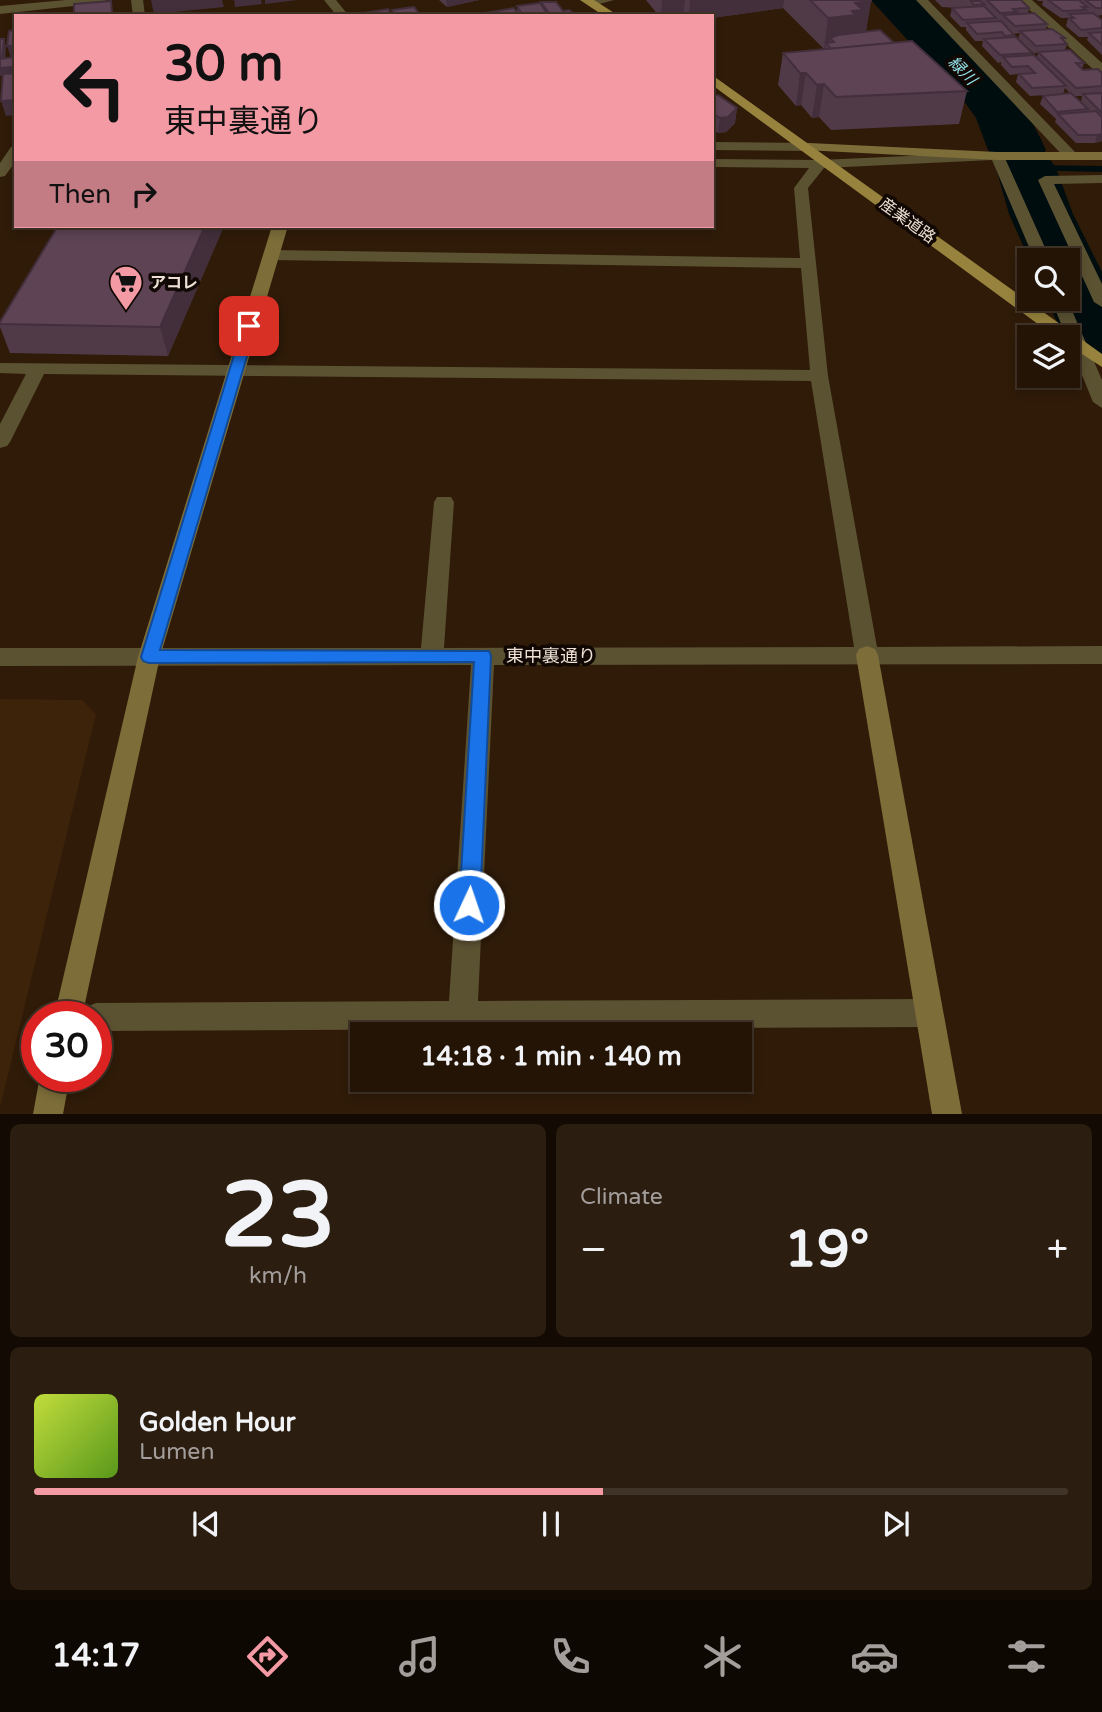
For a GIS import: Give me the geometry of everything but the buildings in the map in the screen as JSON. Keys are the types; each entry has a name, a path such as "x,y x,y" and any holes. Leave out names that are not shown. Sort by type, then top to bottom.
{"main road":[{"path":"589,1 610,14"},
{"name":"産業道路","path":"714,80 1052,325"},
{"name":"産業道路","path":"1080,345 1102,362"}],"street":[{"path":"0,10 101,0"},
{"path":"330,0 341,14"},
{"path":"589,1 608,0"},
{"path":"922,0 1071,156"},
{"path":"1025,0 1102,70"},
{"path":"714,146 809,147 998,156"},
{"path":"998,156 1037,248"},
{"path":"714,163 826,164 998,156 1102,156"},
{"path":"0,173 10,157"},
{"path":"826,164 801,188 819,376 947,1114"},
{"path":"1101,299 1045,180 1102,179"},
{"path":"72,1001 149,657 279,228"},
{"path":"271,255 808,262"},
{"path":"1080,345 1102,402"},
{"path":"0,368 819,376"},
{"path":"0,442 37,369"},
{"path":"432,656 444,502"},
{"path":"463,1015 483,656"},
{"name":"東中裏通り","path":"0,657 1102,656"},
{"path":"112,1017 928,1013"},
{"path":"48,1114 52,1092"}],"shaded area":[{"path":"0,699 82,700 96,714 26,1001 21,1001 21,1021 0,1107"}],"waterway":[{"name":"緑川","path":"895,0 985,92 1004,118 1017,150"},
{"path":"1017,150 1026,168 1102,169"},
{"name":"緑川","path":"1026,168 1041,214 1057,248"},
{"name":"緑川","path":"1080,296 1102,342"}],"place":[{"name":"アコレ","path":"126,312"}],"route":[{"path":"249,326 149,657 483,656 469,905"}]}
